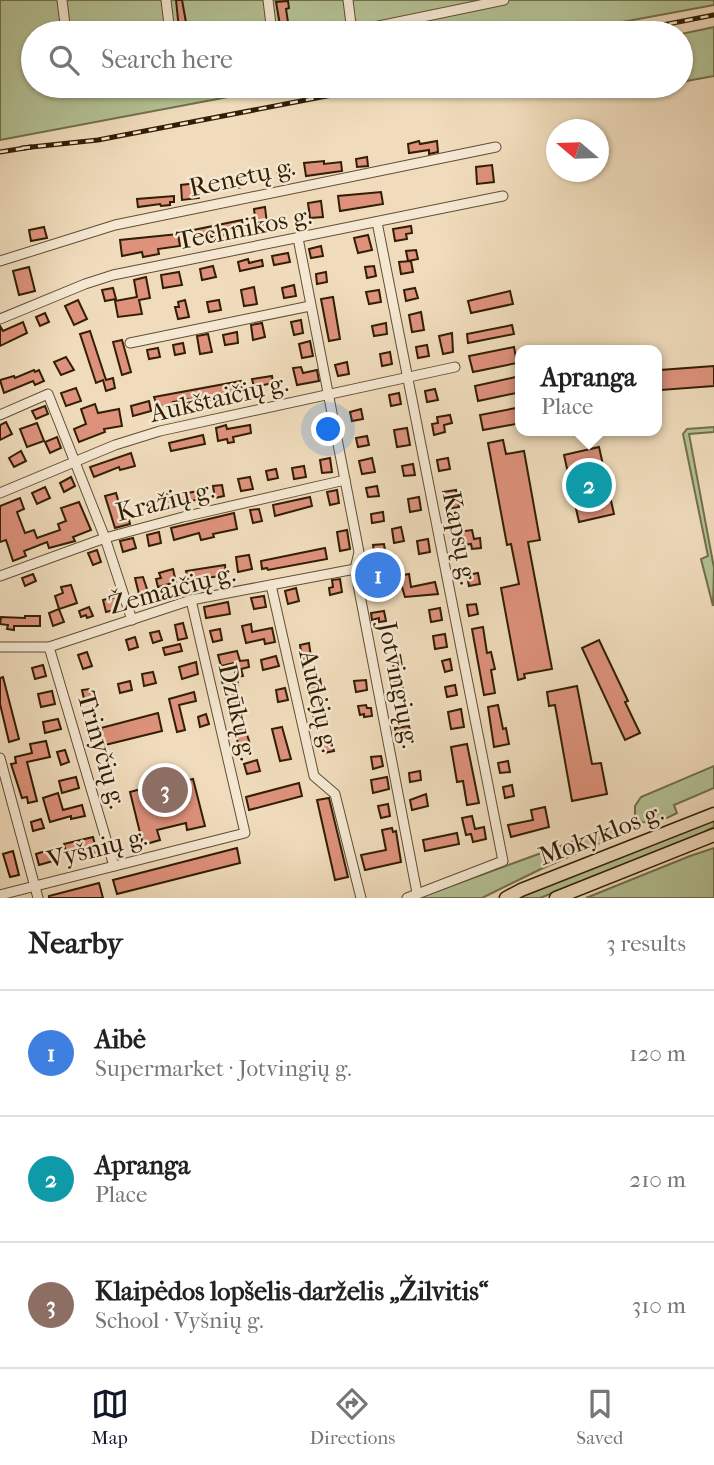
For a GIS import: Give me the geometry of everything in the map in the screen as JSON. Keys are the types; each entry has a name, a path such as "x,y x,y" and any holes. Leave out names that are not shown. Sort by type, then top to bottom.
{"main road":[{"name":"Mokyklos g.","path":"506,898 714,814"},
{"name":"Mokyklos g.","path":"556,898 714,835"}],"street":[{"path":"62,0 65,21"},
{"path":"166,0 169,21"},
{"path":"268,0 271,21"},
{"path":"348,0 349,21"},
{"path":"405,21 504,0"},
{"name":"Renetų g.","path":"0,261 114,225 496,146"},
{"name":"Technikos g.","path":"0,319 113,275 503,196"},
{"name":"Kapsų g.","path":"377,222 503,861 417,892"},
{"name":"Jotvingių g.","path":"298,238 359,552 355,569 417,892"},
{"path":"130,343 310,306"},
{"name":"Aukštaičių g.","path":"0,493 115,445 160,431 455,367"},
{"path":"0,415 48,394 105,538 132,620"},
{"name":"Kražių g.","path":"0,576 105,538 345,480"},
{"name":"Žemaičių g.","path":"0,647 49,646 191,600 355,569"},
{"name":"Audėjų g.","path":"271,585 314,776 335,793 360,898"},
{"name":"Dzūkų g.","path":"191,600 245,833"},
{"name":"Trinyčių g.","path":"49,646 114,866"},
{"path":"0,758 38,898"},
{"name":"Vyšnių g.","path":"0,895 245,833"},
{"path":"407,898 417,892"}],"green space":[{"path":"0,0 714,0 714,5 628,21 21,21 21,98 223,98 0,140"},
{"path":"714,27 714,76 693,80 693,31"},
{"path":"714,427 714,432 689,434 714,568 713,606 701,559 708,556 683,434 687,429"},
{"path":"714,766 714,788 674,805 677,813 651,823 635,819 635,806 641,797"},
{"path":"714,819 714,827 697,836 540,898 517,898"},
{"path":"610,828 615,836 482,898 418,898"},
{"path":"714,848 714,898 586,898 690,856"}],"building":[{"path":"176,0 182,0 186,21 178,21"},
{"path":"288,1 288,21 279,21 276,2"},
{"path":"419,141 420,144 437,141 438,152 429,154 429,150 409,153 408,144"},
{"path":"367,157 368,166 357,167 356,159"},
{"path":"324,161 324,164 341,162 342,171 306,176 304,163"},
{"path":"492,165 494,182 477,184 476,167"},
{"path":"289,168 291,180 279,182 277,170"},
{"path":"240,178 242,187 231,189 230,180"},
{"path":"197,183 199,198 182,200 181,185"},
{"path":"381,192 383,204 340,211 338,196"},
{"path":"174,196 174,202 170,202 170,205 138,207 137,199"},
{"path":"321,201 323,217 310,218 308,203"},
{"path":"265,207 267,224 256,225 254,209"},
{"path":"242,220 243,228 225,231 226,235 194,237 193,230"},
{"path":"411,226 412,233 406,234 407,239 395,241 393,229"},
{"path":"44,227 47,238 31,241 29,230"},
{"path":"178,234 180,246 158,249 159,254 143,257 142,252 122,256 120,240"},
{"path":"368,235 372,250 358,253 354,238"},
{"path":"321,246 323,256 311,258 309,249"},
{"path":"416,250 418,259 408,261 406,251"},
{"path":"288,253 290,262 274,265 272,256"},
{"path":"248,259 249,263 262,260 263,266 240,271 238,262"},
{"path":"411,261 413,272 401,274 399,262"},
{"path":"213,266 216,277 202,280 200,269"},
{"path":"374,266 376,276 367,278 365,267"},
{"path":"29,267 35,291 19,295 13,271"},
{"path":"179,272 182,285 163,288 161,275"},
{"path":"326,272 327,282 317,284 316,274"},
{"path":"146,277 150,298 139,300 142,314 118,317 115,301 137,297 134,280"},
{"path":"294,285 296,296 284,298 282,288"},
{"path":"254,287 257,304 244,306 241,290"},
{"path":"113,288 116,299 105,301 102,290"},
{"path":"415,288 418,298 406,301 404,290"},
{"path":"379,290 381,302 369,304 366,292"},
{"path":"510,291 513,304 471,313 468,301"},
{"path":"333,297 340,339 329,341 321,299"},
{"path":"78,300 87,319 74,325 65,306"},
{"path":"185,300 189,317 178,319 175,307 179,307 178,302"},
{"path":"219,300 221,310 209,312 207,302"},
{"path":"421,312 424,330 412,332 409,315"},
{"path":"45,313 49,322 40,326 36,317"},
{"path":"301,320 303,333 294,335 291,322"},
{"path":"23,322 27,333 0,346 0,326 3,331"},
{"path":"262,323 265,337 253,340 251,325"},
{"path":"386,323 387,334 374,336 372,326"},
{"path":"512,325 514,334 468,343 467,334"},
{"path":"90,331 106,380 113,378 115,388 106,391 103,380 96,383 80,334"},
{"path":"237,332 238,343 225,345 223,335"},
{"path":"452,333 453,352 443,354 439,336"},
{"path":"208,334 212,352 200,354 197,336"},
{"path":"122,340 131,372 122,375 113,342"},
{"path":"310,341 313,356 302,358 299,344"},
{"path":"183,343 185,353 175,355 173,345"},
{"path":"427,345 429,356 418,358 416,347"},
{"path":"514,347 515,363 473,372 469,356"},
{"path":"158,348 160,357 149,359 147,350"},
{"path":"390,352 392,364 382,366 380,354"},
{"path":"66,357 74,370 61,375 54,362"},
{"path":"347,362 349,374 338,376 335,365"},
{"path":"714,366 714,386 662,390 662,370"},
{"path":"301,367 303,373 317,370 319,381 297,385 293,368"},
{"path":"39,370 44,381 35,385 33,381 4,393 0,380 14,376 15,378"},
{"path":"272,376 273,383 254,387 252,379"},
{"path":"515,377 515,393 478,401 475,386"},
{"path":"241,381 243,391 218,394 219,398 208,400 208,396 173,402 174,405 162,409 154,397"},
{"path":"76,388 81,401 66,406 61,393"},
{"path":"435,389 438,400 427,402 425,391"},
{"path":"399,393 401,404 391,406 389,395"},
{"path":"149,401 151,411 133,416 131,406"},
{"path":"95,404 98,413 119,409 122,426 104,429 105,432 79,442 74,429 86,424 81,409"},
{"path":"45,406 48,414 36,419 32,411"},
{"path":"515,408 515,424 483,430 480,415"},
{"path":"361,409 363,419 352,421 350,412"},
{"path":"450,415 452,423 444,425 445,432 434,435 432,424 438,423 437,417"},
{"path":"6,422 12,434 0,440 0,425"},
{"path":"37,423 44,441 27,447 20,429"},
{"path":"226,425 227,429 250,425 251,433 233,437 234,442 228,443 227,439 218,441 216,428"},
{"path":"407,428 410,445 397,447 394,430"},
{"path":"203,435 205,444 171,451 169,443"},
{"path":"367,436 369,445 358,447 356,438"},
{"path":"57,437 61,448 50,453 45,442"},
{"path":"503,440 506,454 524,451 540,540 528,542 552,669 524,674 525,678 518,680 501,588 519,584 511,544 507,545 488,443"},
{"path":"599,447 614,514 579,522 564,455"},
{"path":"21,451 26,461 14,467 9,458"},
{"path":"131,453 135,466 120,470 119,467 94,477 90,467"},
{"path":"330,458 332,472 322,473 320,460"},
{"path":"372,458 375,472 362,474 359,461"},
{"path":"448,458 450,469 439,471 437,460"},
{"path":"413,464 415,475 404,476 402,466"},
{"path":"304,466 306,477 294,479 292,468"},
{"path":"276,469 278,478 268,480 266,471"},
{"path":"71,477 75,486 64,492 60,483"},
{"path":"250,477 253,489 241,491 238,479"},
{"path":"222,485 224,496 215,498 213,486"},
{"path":"377,486 379,496 368,497 366,488"},
{"path":"45,487 50,498 37,504 32,493"},
{"path":"337,490 339,503 330,505 327,492"},
{"path":"456,490 459,507 446,509 443,492"},
{"path":"199,491 200,499 165,507 162,495"},
{"path":"116,493 123,517 128,515 130,524 115,528 105,496"},
{"path":"310,497 312,506 275,516 273,505"},
{"path":"419,497 421,510 410,512 408,499"},
{"path":"20,498 24,509 17,512 25,533 34,530 37,538 60,530 58,524 66,521 61,508 79,502 91,530 73,537 75,541 49,548 47,542 24,551 26,556 13,561 6,540 0,542 0,506"},
{"path":"259,509 262,521 253,523 250,510"},
{"path":"383,512 384,521 372,523 371,514"},
{"path":"234,513 237,529 213,534 214,537 201,540 199,533 174,540 171,528"},
{"path":"401,527 404,541 394,543 392,529"},
{"path":"347,530 350,549 340,551 337,532"},
{"path":"472,530 474,539 480,538 481,548 472,549 471,544 458,546 456,532"},
{"path":"159,532 161,543 149,546 147,535"},
{"path":"133,538 136,548 123,552 120,541"},
{"path":"428,539 430,552 419,554 417,541"},
{"path":"384,544 388,571 397,571 398,576 409,574 411,587 435,582 438,594 405,597 401,584 379,589 381,598 373,600 368,575 377,573 373,545"},
{"path":"325,548 327,559 262,569 261,561"},
{"path":"97,550 101,562 93,565 88,553"},
{"path":"249,555 252,569 238,572 236,557"},
{"path":"225,565 226,575 188,581 186,571"},
{"path":"173,569 176,582 158,587 156,579 161,578 159,573"},
{"path":"478,573 480,584 469,586 467,575"},
{"path":"33,574 36,581 25,586 22,578"},
{"path":"143,577 148,592 139,594 135,578"},
{"path":"340,579 342,592 330,595 332,580"},
{"path":"71,585 77,603 59,609 55,596 63,593 61,587"},
{"path":"296,588 299,601 288,604 285,591"},
{"path":"264,596 266,607 254,609 251,598"},
{"path":"115,597 118,609 106,612 103,600"},
{"path":"228,602 230,614 206,618 204,607"},
{"path":"476,604 478,614 469,616 467,605"},
{"path":"89,607 93,616 81,617 79,611"},
{"path":"440,608 442,620 431,622 429,610"},
{"path":"59,609 64,622 53,626 49,613"},
{"path":"384,611 386,621 379,622 379,618 372,620 371,613"},
{"path":"40,616 40,626 14,626 14,630 7,629 8,625 0,624 1,617"},
{"path":"183,623 187,638 178,640 175,625"},
{"path":"251,624 252,632 272,628 275,642 265,644 264,639 246,643 242,626"},
{"path":"483,627 487,653 491,652 495,669 491,670 495,693 484,695 472,629"},
{"path":"220,629 222,640 213,642 210,631"},
{"path":"159,631 162,640 153,643 150,633"},
{"path":"445,634 447,647 435,649 433,636"},
{"path":"135,637 138,647 129,650 126,640"},
{"path":"599,640 640,733 625,740 582,648"},
{"path":"309,643 311,657 302,659 300,645"},
{"path":"180,644 182,651 165,655 163,648"},
{"path":"237,651 240,661 248,660 249,667 241,669 243,676 236,677 234,663 221,666 218,655"},
{"path":"87,652 92,666 83,669 78,655"},
{"path":"400,655 402,667 394,668 391,656"},
{"path":"276,656 279,666 263,670 261,660"},
{"path":"450,659 452,670 445,672 442,661"},
{"path":"196,662 198,674 182,679 179,667"},
{"path":"43,665 46,676 35,679 32,668"},
{"path":"153,672 156,683 144,686 142,674"},
{"path":"3,677 19,739 9,742 0,704 0,678"},
{"path":"237,678 238,685 232,686 240,715 230,717 222,681"},
{"path":"320,679 322,691 311,694 308,682"},
{"path":"366,680 367,690 356,692 354,681"},
{"path":"401,680 403,690 394,692 392,681"},
{"path":"130,681 132,690 120,693 118,684"},
{"path":"455,685 457,695 447,697 445,687"},
{"path":"577,686 592,764 601,763 607,794 572,801 555,705 549,706 547,692"},
{"path":"285,688 288,700 278,702 276,690"},
{"path":"89,689 95,700 85,703 82,690"},
{"path":"52,691 55,704 41,707 38,694"},
{"path":"194,692 196,701 179,705 185,730 177,732 169,699"},
{"path":"366,705 371,708 372,716 360,715 358,706"},
{"path":"498,705 509,744 494,747 488,707"},
{"path":"461,709 464,727 451,729 448,712"},
{"path":"324,711 327,725 316,727 313,714"},
{"path":"158,713 162,731 105,745 101,728"},
{"path":"206,714 209,724 200,727 198,717"},
{"path":"58,719 61,729 45,733 43,722"},
{"path":"409,726 411,736 396,738 395,728"},
{"path":"282,727 291,759 280,761 272,729"},
{"path":"245,728 250,744 239,747 235,731"},
{"path":"331,740 334,751 324,753 321,742"},
{"path":"46,741 50,757 27,762 37,801 28,803 27,797 22,798 11,764 16,763 15,757 32,753 30,744"},
{"path":"467,744 479,803 467,805 463,781 457,782 451,747"},
{"path":"65,750 69,762 61,765 57,752"},
{"path":"381,756 383,766 373,769 371,757"},
{"path":"257,760 260,771 247,774 244,764"},
{"path":"508,761 510,772 500,773 498,763"},
{"path":"420,771 421,780 410,782 409,773"},
{"path":"76,777 79,788 62,793 59,781"},
{"path":"387,777 389,789 373,793 371,780"},
{"path":"193,779 205,826 187,830 186,823 157,830 160,840 143,845 130,792 145,788 148,799 179,791 177,783"},
{"path":"299,783 302,796 249,810 246,797"},
{"path":"512,785 514,796 505,798 503,787"},
{"path":"58,793 63,810 82,805 85,816 71,819 71,816 50,822 43,798"},
{"path":"426,794 428,806 412,810 410,800"},
{"path":"329,798 348,877 335,880 317,800"},
{"path":"388,804 390,816 381,818 378,806"},
{"path":"545,807 549,827 511,837 508,825 533,820 531,810"},
{"path":"472,816 475,829 484,827 486,839 473,842 471,834 466,835 462,818"},
{"path":"41,819 44,828 33,831 31,822"},
{"path":"392,828 393,832 396,831 401,862 365,870 361,855 386,850 382,830"},
{"path":"457,833 459,844 425,851 423,840"},
{"path":"93,837 97,852 84,853 83,849 66,853 64,844"},
{"path":"237,848 240,863 117,894 113,880"},
{"path":"49,850 53,861 39,865 36,854"},
{"path":"13,851 19,875 10,877 3,854"},
{"path":"99,883 103,898 49,898 49,896"}],"railway":[{"path":"683,21 714,15"},
{"path":"22,148 98,140 317,98"},
{"path":"0,152 31,147"}],"place":[{"name":"Apranga","path":"589,485"},
{"name":"Aibė","path":"378,575"},
{"name":"Klaipėdos lopšelis-darželis „Žilvitis“","path":"165,790"}]}
